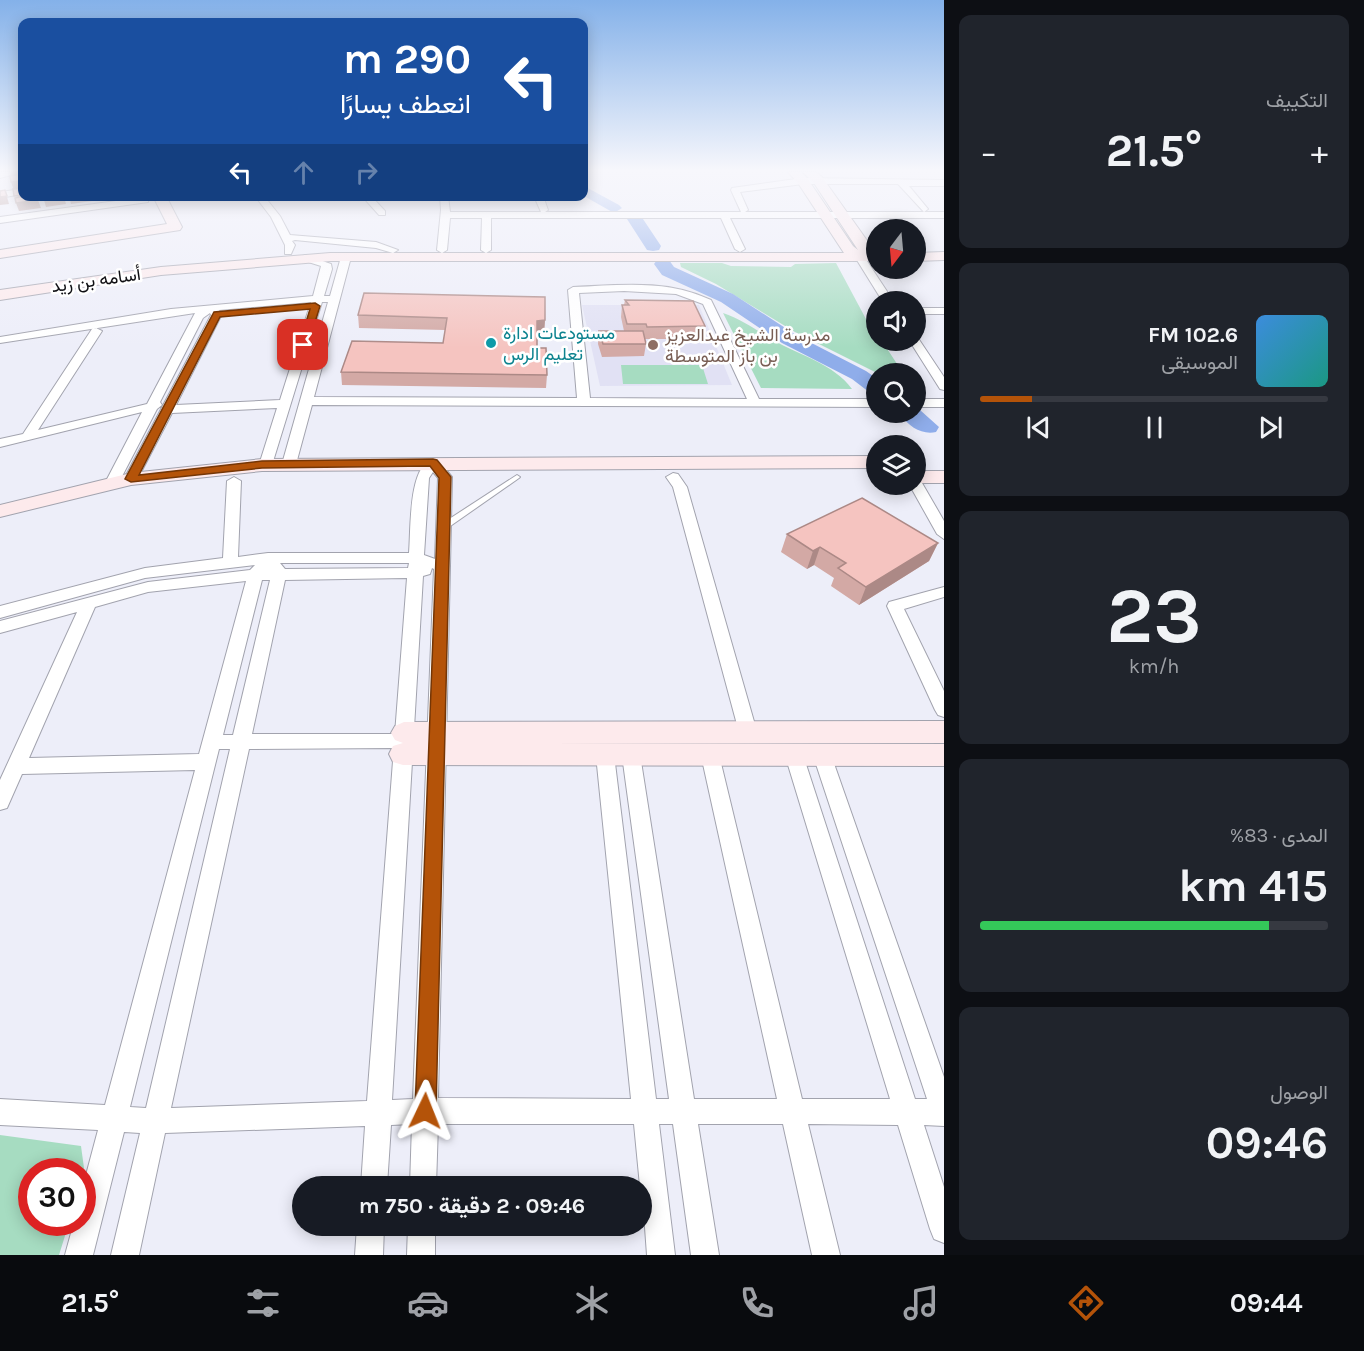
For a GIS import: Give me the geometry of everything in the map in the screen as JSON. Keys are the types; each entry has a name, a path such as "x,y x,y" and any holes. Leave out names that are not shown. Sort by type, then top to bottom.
{"street":[{"path":"0,249 121,231"},
{"path":"0,255 153,231"},
{"path":"281,231 287,245"},
{"path":"442,250 444,231"},
{"path":"486,250 487,231"},
{"path":"731,231 740,249"},
{"path":"842,231 865,252"},
{"path":"852,231 884,291"},
{"name":"أسامه بن زيد","path":"0,295 287,245 393,250 740,249 865,252"},
{"path":"926,249 944,249"},
{"name":"أسامه بن زيد","path":"0,286 162,267 305,258 865,252"},
{"path":"926,257 944,256"},
{"path":"289,464 346,257"},
{"path":"266,465 327,269 326,264 305,258"},
{"path":"584,402 573,290 668,289 692,294 707,302 755,402"},
{"path":"0,340 86,324 333,302"},
{"path":"0,348 198,316 214,311"},
{"path":"122,481 168,409 214,311"},
{"path":"926,311 944,311"},
{"path":"122,481 154,402 198,316"},
{"path":"30,432 96,331"},
{"path":"921,351 944,386"},
{"path":"0,443 30,432 174,396"},
{"path":"306,401 866,403"},
{"path":"926,403 944,403"},
{"path":"168,409 285,404"},
{"path":"0,434 30,432"},
{"path":"0,525 141,492 234,481 433,472 866,462"},
{"path":"926,462 944,462"},
{"path":"0,511 122,481 289,464 517,477 866,477"},
{"path":"423,1176 443,527 433,472"},
{"path":"375,1176 416,566 433,472"},
{"path":"673,477 680,487 748,732"},
{"path":"926,477 944,477"},
{"path":"230,562 234,481"},
{"path":"922,495 944,534"},
{"path":"0,612 145,573 230,562 274,566 441,566"},
{"path":"0,627 148,587 255,575 274,566"},
{"path":"125,1255 241,742 274,566"},
{"path":"79,1255 255,575"},
{"path":"944,592 895,606 944,710"},
{"path":"0,802 89,603"},
{"path":"16,766 209,752 241,742 437,743 748,732 944,732"},
{"path":"437,743 618,755 944,755"},
{"path":"618,755 684,1112 705,1255"},
{"path":"618,755 645,1112 661,1255"},
{"path":"710,755 826,1255"},
{"path":"794,755 944,1228"},
{"path":"0,1112 155,1121 425,1111 944,1112 822,755"},
{"path":"369,1255 370,1236"},
{"path":"421,1255 422,1236"}],"lane":[{"path":"443,527 517,477"}],"shaded area":[{"name":"مدرسة الشيخ عبدالعزيز بن باز المتوسطة","path":"582,305 699,305 732,385 600,386"}],"green space":[{"path":"680,263 791,267 795,264 836,263 866,319 866,351 889,351 896,363 866,363 866,368 795,332 716,284 681,267"},
{"path":"723,313 826,366 845,380 852,389 761,388"},
{"path":"621,365 702,365 708,384 623,384"},
{"path":"0,1135 81,1146 83,1158 18,1158 18,1236 65,1236 59,1255 0,1255"}],"building":[{"name":"مستودعات ادارة تعليم الرس","path":"364,293 545,297 545,320 537,321 537,348 546,348 547,375 341,372 352,341 443,343 447,318 358,315"},
{"path":"625,300 693,301 705,326 647,327 646,324 627,324 622,305 629,305"},
{"path":"599,331 643,331 646,344 603,344"},
{"path":"862,498 938,543 866,587 838,568 846,563 820,547 813,551 787,534"}],"waterway":[{"path":"643,231 653,246"},
{"path":"663,264 668,271 727,298 789,339 866,380"},
{"path":"923,423 928,427"}],"place":[{"name":"مستودعات ادارة تعليم الرس","path":"491,343"},
{"name":"مدرسة الشيخ عبدالعزيز بن باز المتوسطة","path":"653,345"}],"route":[{"path":"303,345 315,306 217,314 131,479 262,465 392,463 433,463 445,477 425,1111"}]}
